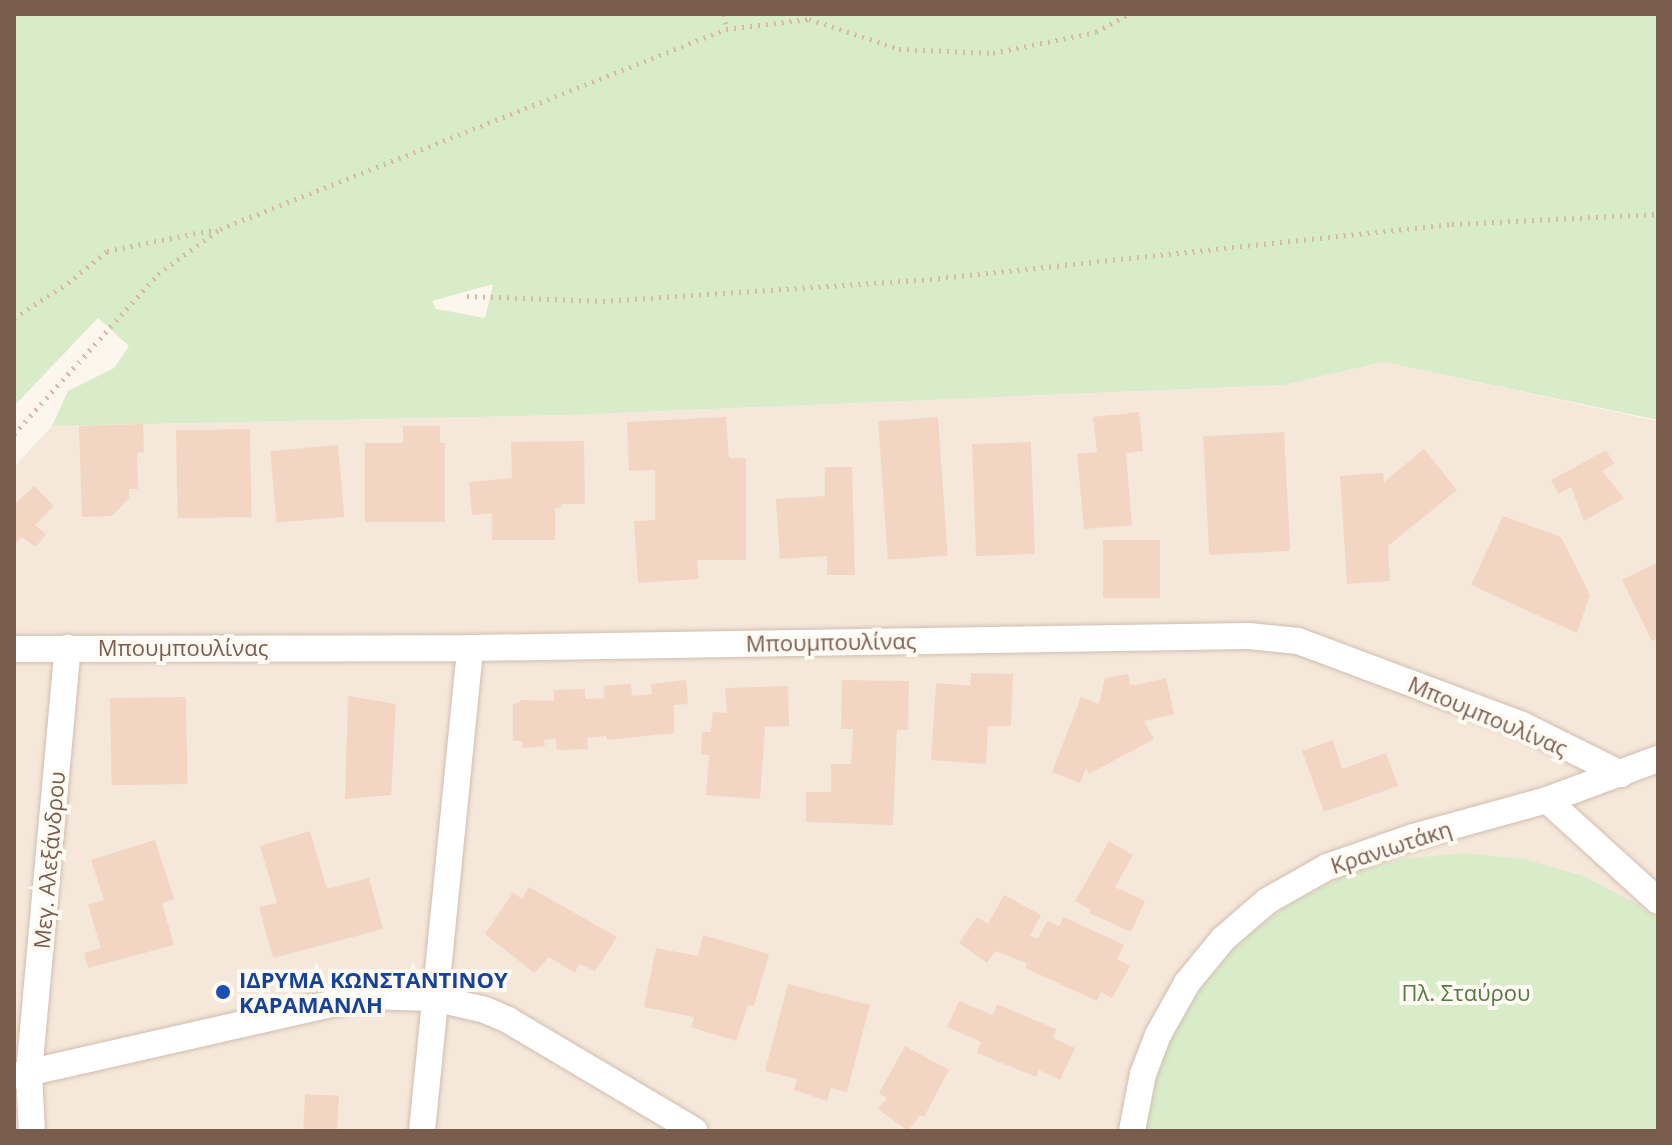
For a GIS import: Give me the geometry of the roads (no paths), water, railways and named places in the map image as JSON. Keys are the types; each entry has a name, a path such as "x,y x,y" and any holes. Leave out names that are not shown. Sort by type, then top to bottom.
{"street":[{"name":"Μπουμπουλίνας","path":"14,649 470,648 1249,636 1298,641 1520,724 1621,774"},
{"name":"Μεγ. Αλεξάνδρου","path":"22,1075 68,648"},
{"path":"422,1131 470,648"},
{"name":"Κρανιωτάκη","path":"1132,1131 1143,1074 1158,1035 1187,983 1223,939 1267,901 1327,867 1413,837 1547,800 1658,759"},
{"path":"1547,800 1658,901"},
{"path":"22,1075 365,996 434,998 485,1010 508,1020 695,1131"},
{"path":"14,1101 22,1075"},
{"path":"22,1075 32,1131"}],"place":[{"name":"ΙΔΡΥΜΑ ΚΩΝΣΤΑΝΤΙΝΟΥ ΚΑΡΑΜΑΝΛΗ","path":"223,992"}],"park label":[{"name":"Πλ. Σταύρου","path":"1466,993"}]}
